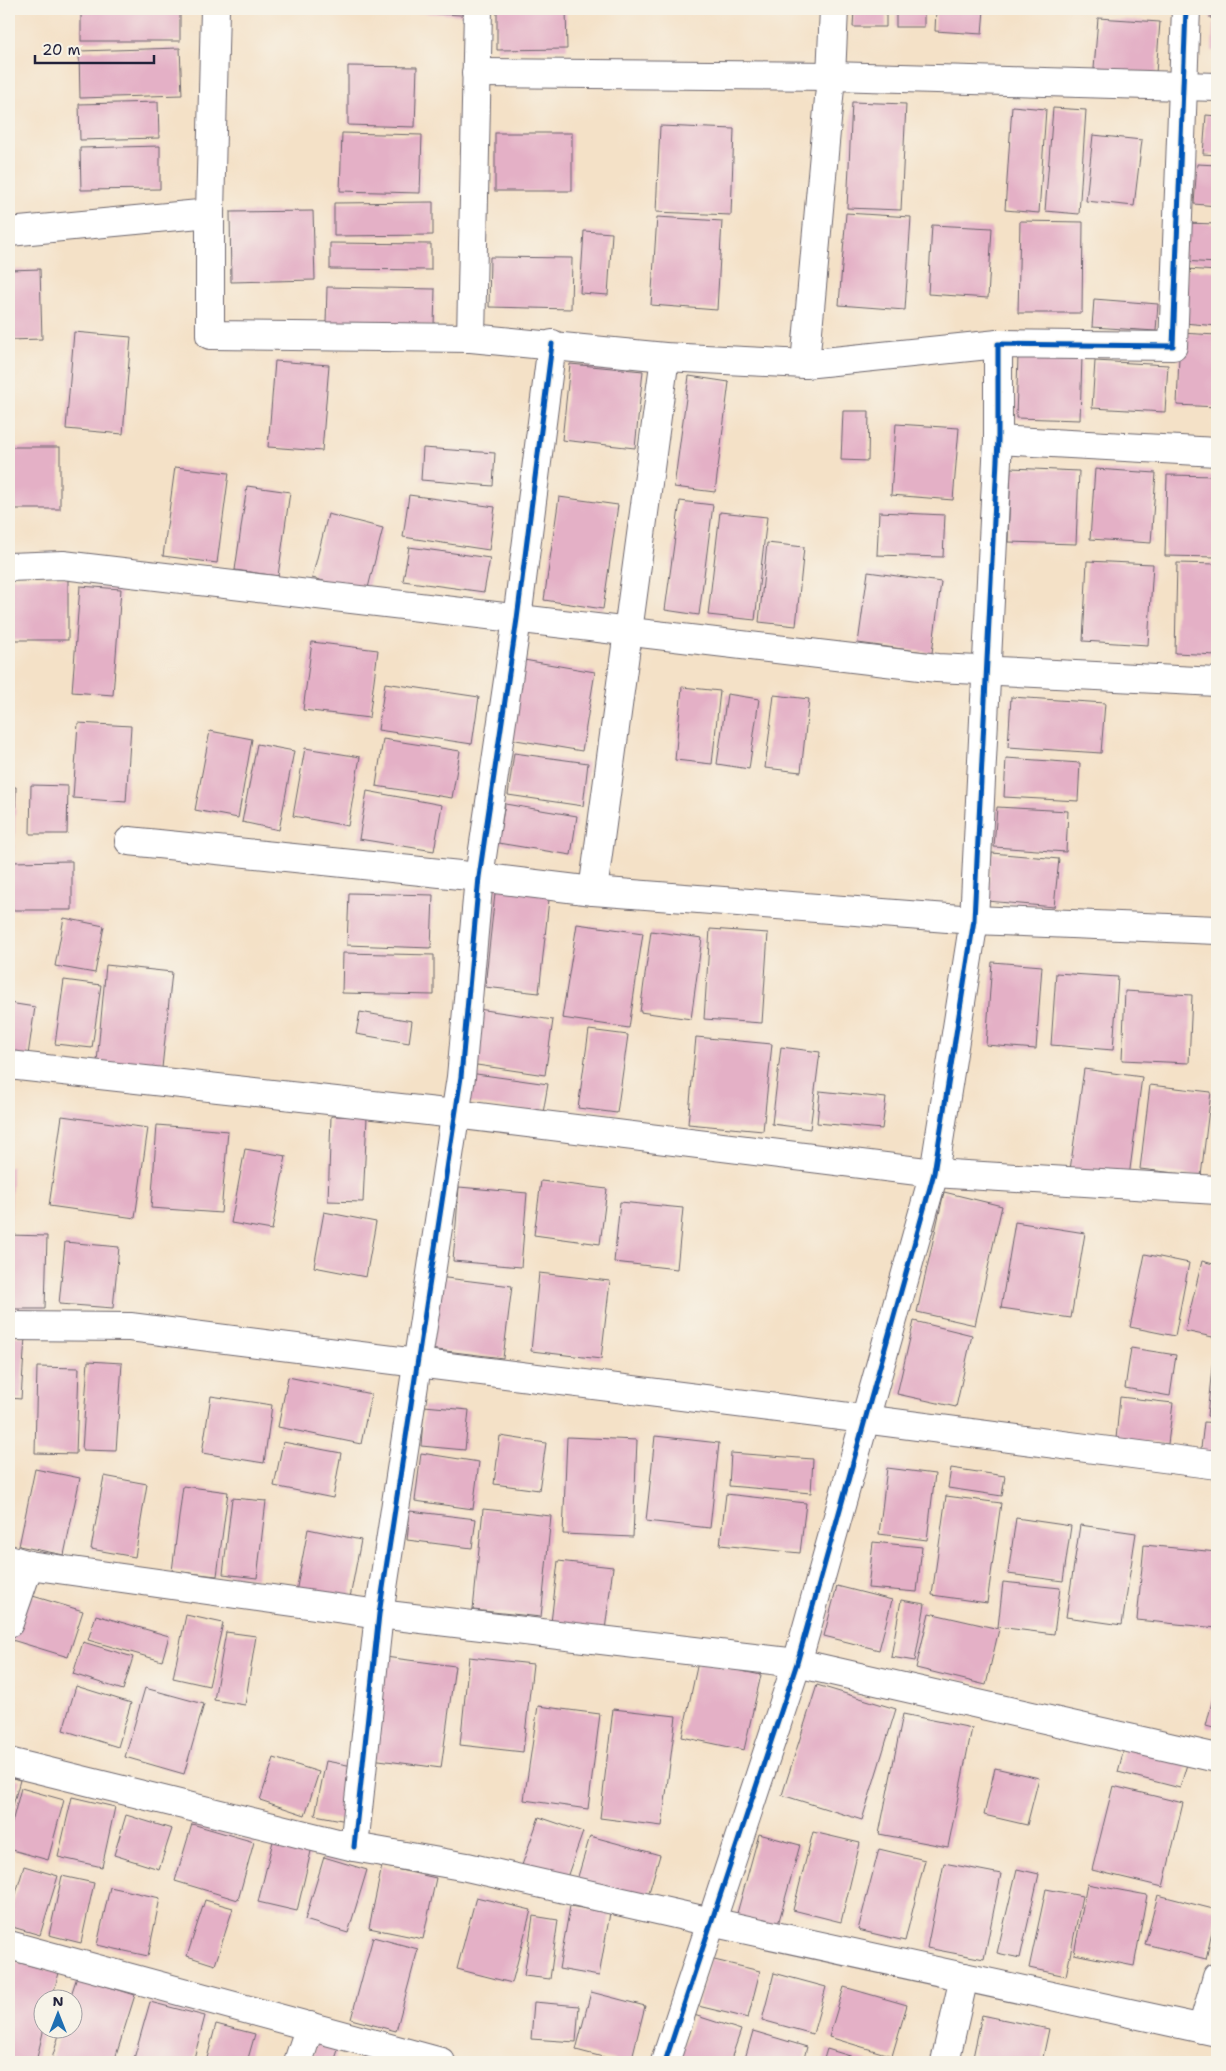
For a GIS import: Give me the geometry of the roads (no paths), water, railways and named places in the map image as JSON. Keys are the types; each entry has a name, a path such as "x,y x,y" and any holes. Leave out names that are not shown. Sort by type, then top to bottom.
{"street":[{"path":"214,9 210,335 470,338 552,344 665,357 805,364 998,344 1173,346 1186,9"},
{"path":"470,338 478,9"},
{"path":"805,364 834,9"},
{"path":"476,73 830,76 1217,87"},
{"path":"9,232 210,213"},
{"path":"354,1847 379,1614 461,1077 479,877 517,619 552,344"},
{"path":"665,2062 797,1663 934,1173 974,920 998,440 998,344"},
{"path":"593,891 665,357"},
{"path":"998,440 1217,452"},
{"path":"9,567 63,564 937,668 1217,682"},
{"path":"130,841 479,877 593,891 974,920 1217,930"},
{"path":"9,1065 455,1114 934,1173 1217,1190"},
{"path":"9,1326 130,1327 1217,1465"},
{"path":"9,1623 19,1562 379,1614 797,1663 1217,1758"},
{"path":"9,1762 354,1847 467,1867 1210,2030 1217,1977"},
{"path":"9,1945 441,2062"},
{"path":"945,2062 964,1977"},
{"path":"298,2062 310,2026"}]}
